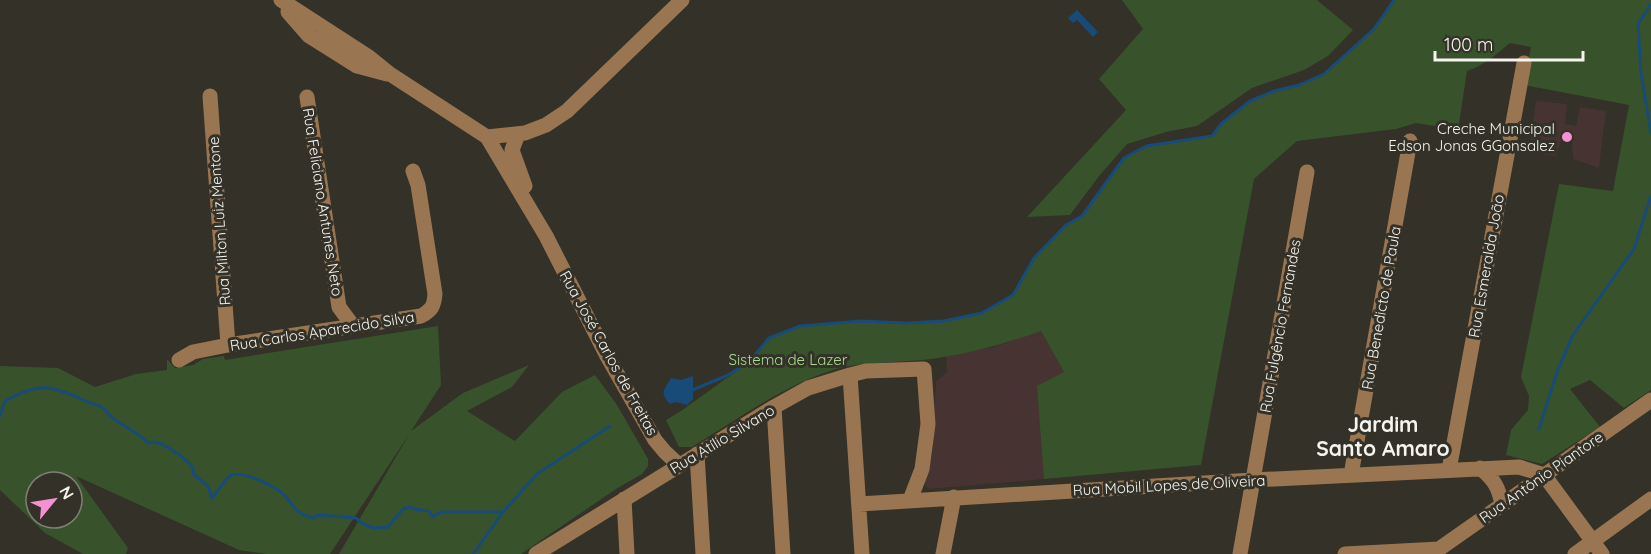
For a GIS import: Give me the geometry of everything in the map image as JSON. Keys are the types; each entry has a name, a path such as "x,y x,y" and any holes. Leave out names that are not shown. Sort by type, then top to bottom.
{"street":[{"path":"279,0 303,21 309,36 390,74 494,136 525,134 546,125 567,111 682,0"},
{"name":"Rua Esmeralda João","path":"1449,470 1524,63"},
{"name":"Rua Milton Luiz Mentone","path":"210,96 228,345"},
{"name":"Rua Feliciano Antunes Neto","path":"307,97 339,307 353,326"},
{"name":"Rua José Carlos de Freitas","path":"518,134 512,150 546,236"},
{"name":"Rua José Carlos de Freitas","path":"494,136 500,146 505,166 546,236 607,356 650,430 665,452 679,465"},
{"name":"Rua Benedicto de Paula","path":"1351,475 1410,141"},
{"name":"Rua Carlos Aparecido Silva","path":"179,360 193,352 228,345 421,316 430,311 434,304 435,294 418,185 413,171"},
{"name":"Rua Fulgêncio Fernandes","path":"1240,554 1307,172"},
{"name":"Rua Feliciano Antunes Neto","path":"330,329 339,307"},
{"name":"Rua Atílio Silvano","path":"544,551 774,407 808,388 866,371 924,369 928,424 922,469 910,500"},
{"path":"850,375 862,554"},
{"name":"Rua Antônio Piantore","path":"1435,551 1651,399"},
{"path":"774,407 783,554"},
{"path":"697,454 703,554"},
{"name":"Rua Mobil Lopes de Oliveira","path":"859,504 1480,468 1519,467 1544,475"},
{"path":"1480,468 1492,477 1499,490 1502,505"},
{"path":"1544,475 1602,554"},
{"path":"943,554 954,497"},
{"path":"624,499 627,554"},
{"path":"1575,554 1651,499"},
{"path":"1361,553 1435,551"}],"shaded area":[{"name":"Creche Municipal Edson Jonas GGonsalez","path":"1536,101 1567,104 1565,124 1576,126 1580,107 1606,111 1599,168 1573,159 1572,142 1561,141 1556,156 1530,153 1531,134 1535,134 1537,124 1533,120"},
{"path":"1041,331 1064,372 1044,468 1044,479 929,489 923,483 932,454 936,381 947,372 946,356 994,347"}],"green space":[{"path":"1122,0 1317,0 1353,30 1328,56 1304,70 1252,88 1197,126 1166,132 1127,144 1099,176 1070,215 1027,217 1126,110 1099,79 1143,29"},
{"name":"Sistema de Lazer","path":"1394,0 1651,0 1651,390 1624,408 1590,380 1570,389 1600,427 1542,464 1506,455 1511,430 1528,410 1529,396 1521,377 1559,184 1613,191 1629,105 1524,85 1531,47 1510,43 1484,63 1467,71 1458,130 1416,123 1396,129 1297,141 1254,179 1201,465 1044,479 1037,386 1064,372 1041,331 959,354 931,359 863,364 821,374 782,392 692,447 679,447 666,420 749,362 769,338 800,326 861,321 906,323 944,321 982,313 1013,295 1034,258 1066,225 1082,216 1124,158 1146,146 1212,136 1221,124 1250,101 1324,74 1374,29"},
{"path":"438,326 441,385 411,431 463,393 529,365 512,387 467,411 515,441 562,392 595,375 617,405 648,459 648,466 642,474 616,489 521,554 339,554 410,433 330,554 267,554 239,550 84,480 84,470 24,470 24,513 0,490 0,366 58,368 95,387 136,374 167,370 167,359 175,368 193,365 203,359 224,356 225,360"},
{"path":"84,487 128,548 126,554 83,554 42,530 84,530"}],"water":[{"path":"1077,10 1098,32 1093,37 1077,20 1073,23 1068,18"},
{"path":"693,376 693,399 687,405 676,402 670,404 664,394 671,378 681,380"}],"waterway":[{"path":"690,391 726,376 749,362 769,338 800,326 861,321 906,323 944,321 982,313 1013,295 1034,258 1066,225 1082,216 1124,158 1146,146 1212,136 1221,124 1250,101 1324,74 1374,29 1394,0"},
{"path":"1651,4 1638,24 1641,73 1651,133"},
{"path":"1539,429 1557,372 1573,335 1634,249 1651,196"},
{"path":"0,416 5,401 16,395 44,388 61,391 100,406 112,418 148,443 162,444 180,455 192,466 194,475 208,486 212,498 230,476 240,474 274,487 296,510 314,518 318,515 356,518 373,528 388,527 403,509 410,507 429,511 433,517 441,512 503,512"},
{"path":"473,554 503,512 537,474 610,426"}],"place":[{"name":"Creche Municipal Edson Jonas GGonsalez","path":"1567,137"}],"district":[{"name":"Jardim Santo Amaro","path":"1383,436"}]}
